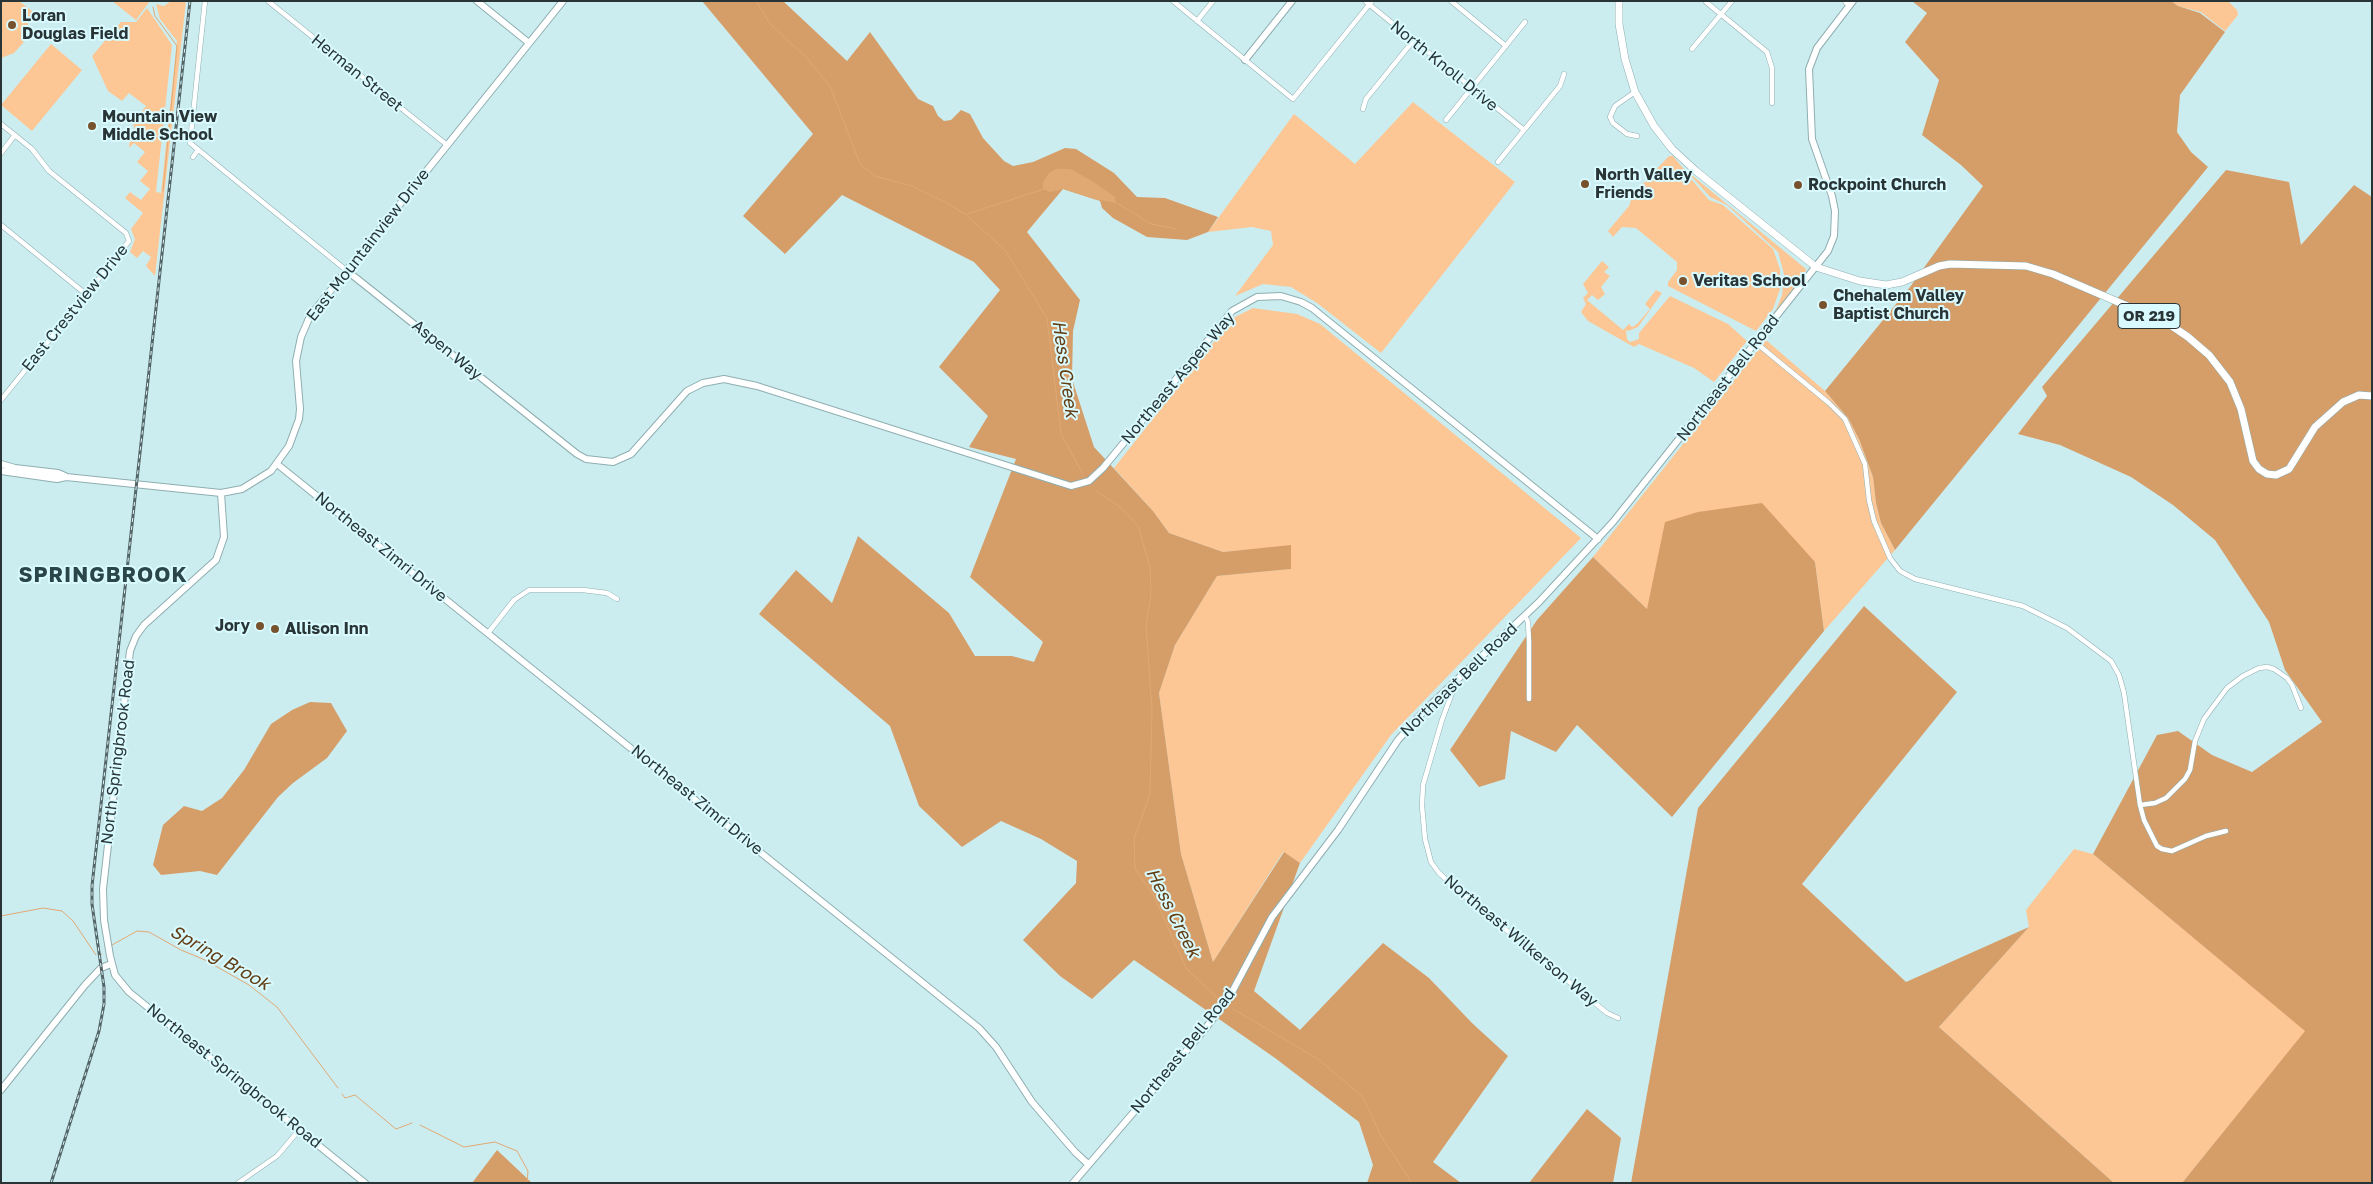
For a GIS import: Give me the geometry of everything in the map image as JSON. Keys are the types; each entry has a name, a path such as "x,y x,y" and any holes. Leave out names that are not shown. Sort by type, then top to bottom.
{"main road":[{"name":"OR 219","path":"1619,1 1622,48 1635,92 1654,126 1682,158 1816,267 1860,282 1886,285 1902,282 1939,266 1950,264 2026,266 2053,274 2169,324 2188,336 2209,355 2230,382 2241,409 2253,461 2259,469 2267,474 2276,475 2289,468 2315,427 2343,402 2359,395 2372,396"}],"street":[{"path":"193,157 198,150 192,146 190,139 205,1"},
{"name":"Herman Street","path":"268,1 447,145"},
{"path":"477,1 529,44"},
{"name":"East Mountainview Drive","path":"221,493 242,489 253,484 277,464 289,446 299,420 300,409 296,361 305,325 346,270 563,1"},
{"path":"1173,1 1293,99 1369,2"},
{"path":"1197,21 1213,1"},
{"path":"1245,60 1292,1"},
{"path":"1451,1 1506,46"},
{"path":"1692,49 1732,1"},
{"name":"North Knoll Drive","path":"1369,2 1413,41 1524,130"},
{"path":"1706,2 1767,52 1772,68 1772,103"},
{"name":"Northeast Bell Road","path":"1073,1183 1205,1029 1227,1000 1272,917 1333,837 1384,759 1413,722 1525,616 1598,539 1816,267 1832,244 1835,225 1832,196 1812,139 1809,69 1817,48 1848,2"},
{"path":"1446,120 1526,22"},
{"path":"1364,109 1366,100 1413,41"},
{"path":"1498,162 1560,86 1564,74"},
{"path":"1635,92 1615,106 1610,117 1613,123 1627,134 1637,136"},
{"path":"1,124 15,136 1,153"},
{"name":"East Crestview Drive","path":"1,400 128,245 129,239 126,233 49,171 32,149 15,136"},
{"name":"Aspen Way","path":"198,150 577,454 586,459 613,462 631,454 680,398 703,383"},
{"path":"1,225 87,295"},
{"name":"Northeast Aspen Way","path":"703,383 724,379 751,384 1063,485 1080,485 1089,482 1103,468 1232,311 1257,298 1282,296 1312,308 1598,539"},
{"path":"1756,342 1829,403 1845,419 1865,464 1869,500 1874,521 1890,558 1900,571 1915,579 2023,606 2067,628 2111,662 2119,675 2124,693 2140,805 2144,820 2158,846 2167,851 2178,850 2206,836 2226,831"},
{"path":"1,464 15,468 58,473 66,477"},
{"name":"Northeast Zimri Drive","path":"277,464 922,980 984,1033 996,1047 1032,1102 1088,1164"},
{"path":"1,471 57,479 66,477 221,493"},
{"name":"North Springbrook Road","path":"111,964 104,920 102,889 130,651 136,636 148,620 216,560 224,536 221,493"},
{"path":"488,633 514,600 529,590 583,590 607,593 618,599"},
{"path":"1525,616 1528,622 1529,641 1529,700"},
{"path":"2140,805 2155,803 2166,798 2185,779 2190,770 2195,741 2204,719 2227,688 2243,676 2259,668 2268,667 2274,669 2287,678 2292,685 2301,708"},
{"name":"Northeast Wilkerson Way","path":"1451,684 1452,693 1423,785 1422,806 1425,840 1432,862 1439,872 1460,892 1607,1013 1618,1018"},
{"path":"1,1090 97,971 111,964"},
{"name":"Northeast Springbrook Road","path":"111,964 118,980 129,992 365,1183"},
{"path":"1,1077 8,1082"},
{"path":"238,1183 277,1156 300,1129"}],"shaded area":[{"path":"1,1 19,1 41,18 37,23 28,16 28,30 23,43 14,53 1,58"},
{"path":"112,1 150,1 136,20"},
{"path":"171,1 186,1 155,276 146,266 151,257 143,251 137,258 130,252 135,239 131,229 143,213 125,198 130,192 141,200 150,189 140,181 148,171 137,162 145,152 134,143 129,148 130,137 135,131 132,117 135,114 138,116 146,106 129,93 122,101 108,91 92,56 121,22 136,22 147,8 172,45 156,192 161,193 177,41 160,19 156,4 164,6"},
{"path":"702,1 783,1 847,61 870,32 918,99 933,106 938,116 944,121 951,120 961,110 970,114 983,138 1004,161 1013,166 1033,162 1065,148 1076,149 1114,173 1137,197 1165,198 1218,217 1208,232 1187,240 1147,237 1113,218 1102,208 1100,201 1063,189 1027,232 1080,300 1073,331 1072,379 1094,447 1153,511 1169,533 1223,552 1291,545 1291,569 1217,576 1175,645 1159,693 1181,854 1213,962 1284,852 1300,863 1254,991 1300,1030 1383,943 1429,978 1472,1023 1508,1056 1433,1162 1461,1183 1367,1183 1373,1165 1359,1122 1275,1058 1134,960 1092,999 1060,976 1023,940 1076,883 1077,861 1041,839 1001,821 962,847 919,806 890,726 759,614 796,570 832,603 858,536 949,613 975,656 1012,656 1034,662 1043,642 970,577 1016,459 969,447 988,416 939,367 1000,290 974,262 842,195 785,254 743,216 813,134"},
{"path":"1912,1 2171,1 2178,6 2200,13 2225,32 2180,95 2177,132 2191,152 2208,167 1895,550 1881,523 1873,477 1859,439 1848,418 1825,391 1910,287 1983,186 1961,165 1922,135 1939,80 1905,42 1927,13"},
{"path":"2171,1 2228,1 2237,10 2238,15 2225,31 2201,12 2178,6"},
{"path":"51,44 82,70 32,131 1,105"},
{"path":"1413,102 1515,182 1381,353 1317,303 1291,287 1263,284 1235,296 1273,245 1271,231 1252,227 1208,232 1294,114 1355,164"},
{"path":"1669,156 1673,156 1682,167 1806,269 1805,275 1759,333 1776,310 1782,295 1784,274 1778,252 1727,205 1710,197 1693,178 1651,175"},
{"path":"1056,169 1070,169 1092,181 1115,197 1116,203 1094,199 1063,189 1050,192 1043,189 1043,182 1049,173"},
{"path":"2226,170 2289,182 2301,245 2354,185 2372,197 2372,1183 2182,1183 2305,1031 2093,854 2157,735 2178,731 2212,755 2252,772 2322,722 2285,670 2269,622 2215,540 2173,505 2131,477 2060,445 2018,434 2047,396 2042,387"},
{"path":"1649,179 1692,180 1709,200 1723,205 1773,249 1780,269 1780,289 1773,309 1756,331 1668,286 1668,282 1677,270 1677,262 1636,228 1622,227 1613,237 1608,231 1629,206 1634,191"},
{"path":"1602,261 1609,267 1604,272 1610,276 1601,287 1605,294 1598,300 1592,295 1587,300 1623,330 1629,324 1632,327 1637,324 1650,309 1645,304 1656,290 1662,293 1638,327 1626,330 1627,339 1630,342 1639,339 1639,333 1670,296 1728,324 1747,341 1714,382 1694,368 1639,344 1634,347 1588,321 1581,312 1586,304 1583,298 1588,293 1583,284"},
{"path":"1253,308 1297,314 1320,324 1581,538 1391,735 1300,863 1283,852 1213,962 1181,854 1159,693 1175,645 1217,576 1290,569 1291,546 1223,552 1169,533 1153,511 1114,468 1225,328 1235,317"},
{"path":"1766,340 1825,391 1848,418 1859,439 1873,477 1881,523 1895,550 1824,631 1815,562 1647,609 1593,557"},
{"path":"1762,503 1815,562 1824,631 1672,817 1577,725 1556,752 1511,731 1505,779 1479,787 1450,750 1537,620 1593,557 1647,609 1665,522 1698,512"},
{"path":"1864,606 1957,692 1802,884 1906,982 2029,927 1939,1027 2114,1183 1631,1183 1698,808"},
{"path":"310,702 331,703 347,731 327,758 293,783 278,797 217,875 200,871 161,875 153,865 163,825 184,806 202,811 222,798 244,770 271,724 292,710"},
{"path":"2074,849 2093,854 2306,1031 2182,1183 2114,1183 1939,1027 2029,927 2026,910"},
{"path":"1587,1109 1621,1138 1613,1183 1529,1183"},
{"path":"497,1150 532,1183 472,1183"}],"waterway":[{"name":"Hess Creek","path":"756,1 771,25 806,57 830,86 860,164 875,176 912,186 949,204 966,215 1005,250 1047,318 1061,434 1083,474"},
{"path":"153,7 155,16 177,46 163,191"},
{"path":"967,214 1044,189"},
{"path":"1117,203 1151,224 1177,229"},
{"name":"Hess Creek","path":"1095,490 1120,507 1138,526 1150,567 1151,594 1146,626 1152,710 1150,794 1134,839 1135,869 1154,896 1186,968 1219,1000"},
{"name":"Spring Brook","path":"1,916 43,908 62,911 73,921 96,955"},
{"name":"Spring Brook","path":"112,945 137,931 149,932 249,985 277,1007 338,1088"},
{"name":"Hess Creek","path":"1233,1009 1318,1059 1363,1097 1381,1136 1412,1183"},
{"name":"Spring Brook","path":"342,1094 345,1098 355,1095 396,1129 412,1123"},
{"name":"Spring Brook","path":"420,1125 464,1147 495,1142 517,1151 528,1171 527,1183"}],"railway":[{"path":"51,1183 99,1031 104,1004 104,987 92,904 92,886 190,1"}],"place":[{"name":"Loran Douglas Field","path":"12,25"},
{"name":"Mountain View Middle School","path":"92,126"},
{"name":"North Valley Friends","path":"1585,184"},
{"name":"Rockpoint Church","path":"1798,185"},
{"name":"Veritas School","path":"1683,281"},
{"name":"Chehalem Valley Baptist Church","path":"1823,305"},
{"name":"Jory","path":"260,626"},
{"name":"Allison Inn","path":"275,629"}],"district":[{"name":"SPRINGBROOK","path":"103,575"}]}
